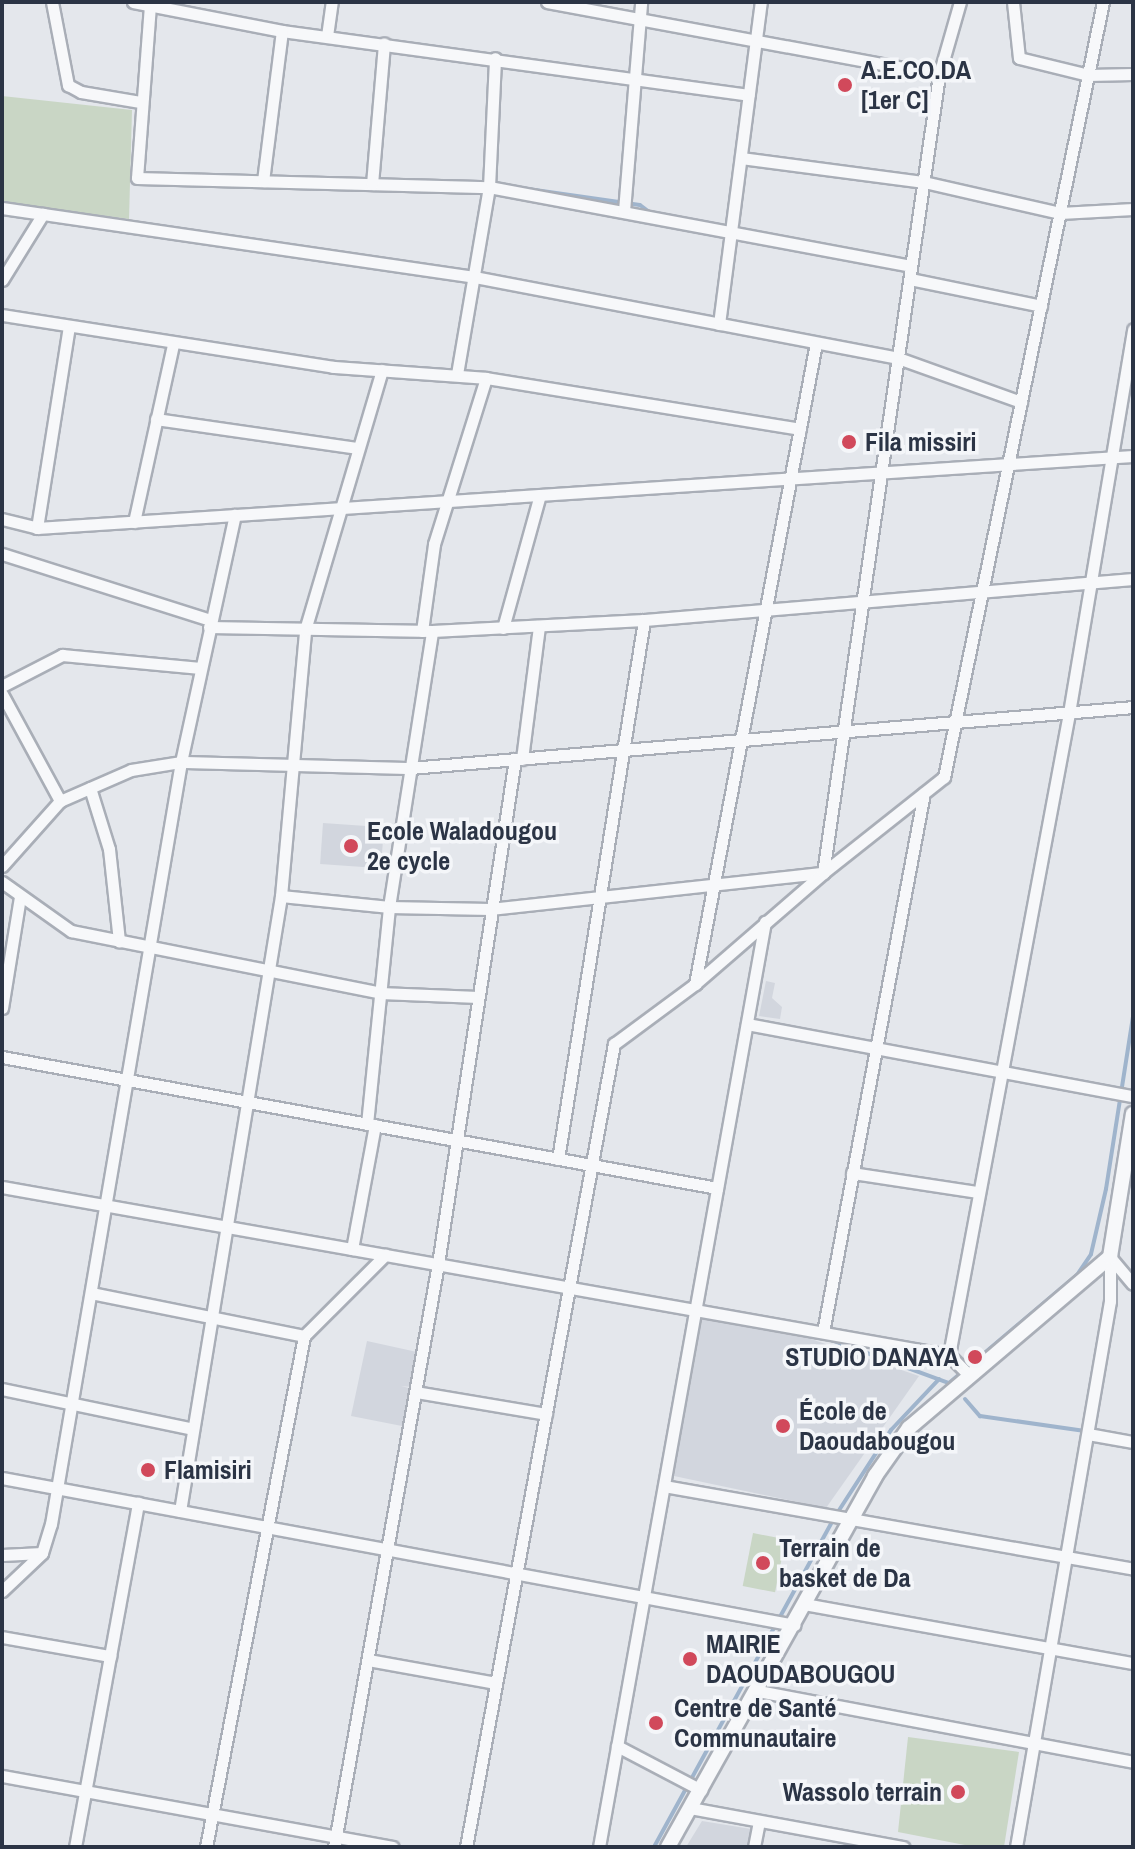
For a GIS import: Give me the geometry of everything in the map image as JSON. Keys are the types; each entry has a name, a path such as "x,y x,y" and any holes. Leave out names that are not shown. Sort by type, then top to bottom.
{"street":[{"path":"52,2 68,85 81,92 140,102"},
{"path":"133,2 282,31 749,95"},
{"path":"327,36 332,2"},
{"path":"624,211 641,2"},
{"path":"719,324 761,2"},
{"path":"823,873 939,75 960,2"},
{"path":"1013,2 1019,58 1088,75 1133,74"},
{"path":"466,1847 614,1044 695,984 823,873 944,777 1103,2"},
{"path":"554,3 755,45 939,75"},
{"path":"150,5 140,102 137,178 489,187 911,266"},
{"path":"263,181 282,31"},
{"path":"372,184 384,44"},
{"path":"457,374 489,187 495,58"},
{"path":"741,158 924,182 1060,213 1133,209"},
{"path":"2,208 474,277 898,358 1021,402"},
{"path":"2,280 43,214"},
{"path":"910,279 1041,306"},
{"path":"2,315 173,345 382,370 486,378 800,429"},
{"path":"37,528 69,327"},
{"path":"949,1355 1069,713 1133,329"},
{"path":"695,984 816,343"},
{"path":"134,522 173,345"},
{"path":"180,1511 281,896 305,630 382,370"},
{"path":"352,1249 371,1125 389,907 427,631 434,544 486,378"},
{"path":"156,419 358,448"},
{"path":"2,519 37,528 1133,456"},
{"path":"503,628 540,495"},
{"path":"2,1591 42,1553 57,1488 181,762 235,515"},
{"path":"2,554 210,624 305,630 427,631 644,620 766,611 863,599 1133,579"},
{"path":"558,1159 627,750 644,620"},
{"path":"335,1842 438,1264 490,909 519,759 539,626"},
{"path":"2,686 62,655 200,668"},
{"path":"2,694 60,801"},
{"path":"2,866 60,801 131,770 181,762 410,768 1133,707"},
{"path":"90,788 109,849 119,941"},
{"path":"823,1332 924,793"},
{"path":"281,896 389,907 490,909 823,873"},
{"path":"2,882 71,931 380,993 478,997"},
{"path":"2,1008 20,897"},
{"path":"599,1847 765,922"},
{"path":"747,1024 1133,1096"},
{"path":"2,1057 717,1188"},
{"path":"1016,1847 1110,1301 1110,1257 1133,1114"},
{"path":"852,1173 978,1192"},
{"path":"2,1187 949,1355 969,1375"},
{"path":"206,1847 304,1336 385,1255"},
{"path":"1110,1257 1133,1284"},
{"path":"668,1847 758,1691 851,1518 909,1428 1110,1257"},
{"path":"91,1293 304,1336"},
{"path":"2,1389 193,1429"},
{"path":"416,1392 546,1414"},
{"path":"1088,1434 1133,1442"},
{"path":"2,1478 794,1625"},
{"path":"664,1486 1133,1569"},
{"path":"75,1847 138,1503"},
{"path":"2,1555 42,1553"},
{"path":"804,1604 1052,1651 1133,1663"},
{"path":"2,1637 110,1656"},
{"path":"368,1660 496,1683"},
{"path":"758,1691 1133,1762"},
{"path":"617,1746 701,1790"},
{"path":"2,1776 211,1814 335,1842 393,1847"},
{"path":"690,1808 903,1847"},
{"path":"754,1847 759,1821"}],"shaded area":[{"name":"Ecole Waladougou 2e cycle","path":"323,823 384,827 381,868 320,864"},
{"path":"766,981 775,983 772,998 782,1007 780,1019 759,1016"},
{"name":"École de Daoudabougou","path":"702,1319 811,1339 919,1376 826,1508 674,1476"},
{"path":"367,1341 417,1352 411,1387 401,1386 409,1388 402,1426 351,1416"},
{"path":"702,1821 751,1829 747,1847 686,1847"}],"green space":[{"path":"2,96 132,110 129,219 2,202"},
{"name":"Terrain de basket de Da","path":"753,1533 785,1539 775,1592 743,1586"},
{"name":"Wassolo terrain","path":"908,1737 1019,1752 1004,1847 975,1847 898,1832"}],"waterway":[{"path":"521,188 640,205 652,214"},
{"path":"733,238 786,248"},
{"path":"826,1338 949,1383 1077,1275 1091,1254 1106,1189 1133,1017"},
{"path":"654,1847 834,1518 891,1430 939,1379"},
{"path":"965,1399 980,1416 1085,1431"}],"place":[{"name":"A.E.CO.DA [1er C]","path":"845,85"},
{"name":"Fila missiri","path":"849,442"},
{"name":"Ecole Waladougou 2e cycle","path":"351,846"},
{"name":"STUDIO DANAYA","path":"975,1357"},
{"name":"École de Daoudabougou","path":"783,1426"},
{"name":"Flamisiri","path":"148,1470"},
{"name":"Terrain de basket de Da","path":"763,1563"},
{"name":"MAIRIE DAOUDABOUGOU","path":"690,1659"},
{"name":"Centre de Santé Communautaire","path":"656,1723"},
{"name":"Wassolo terrain","path":"958,1792"}]}
